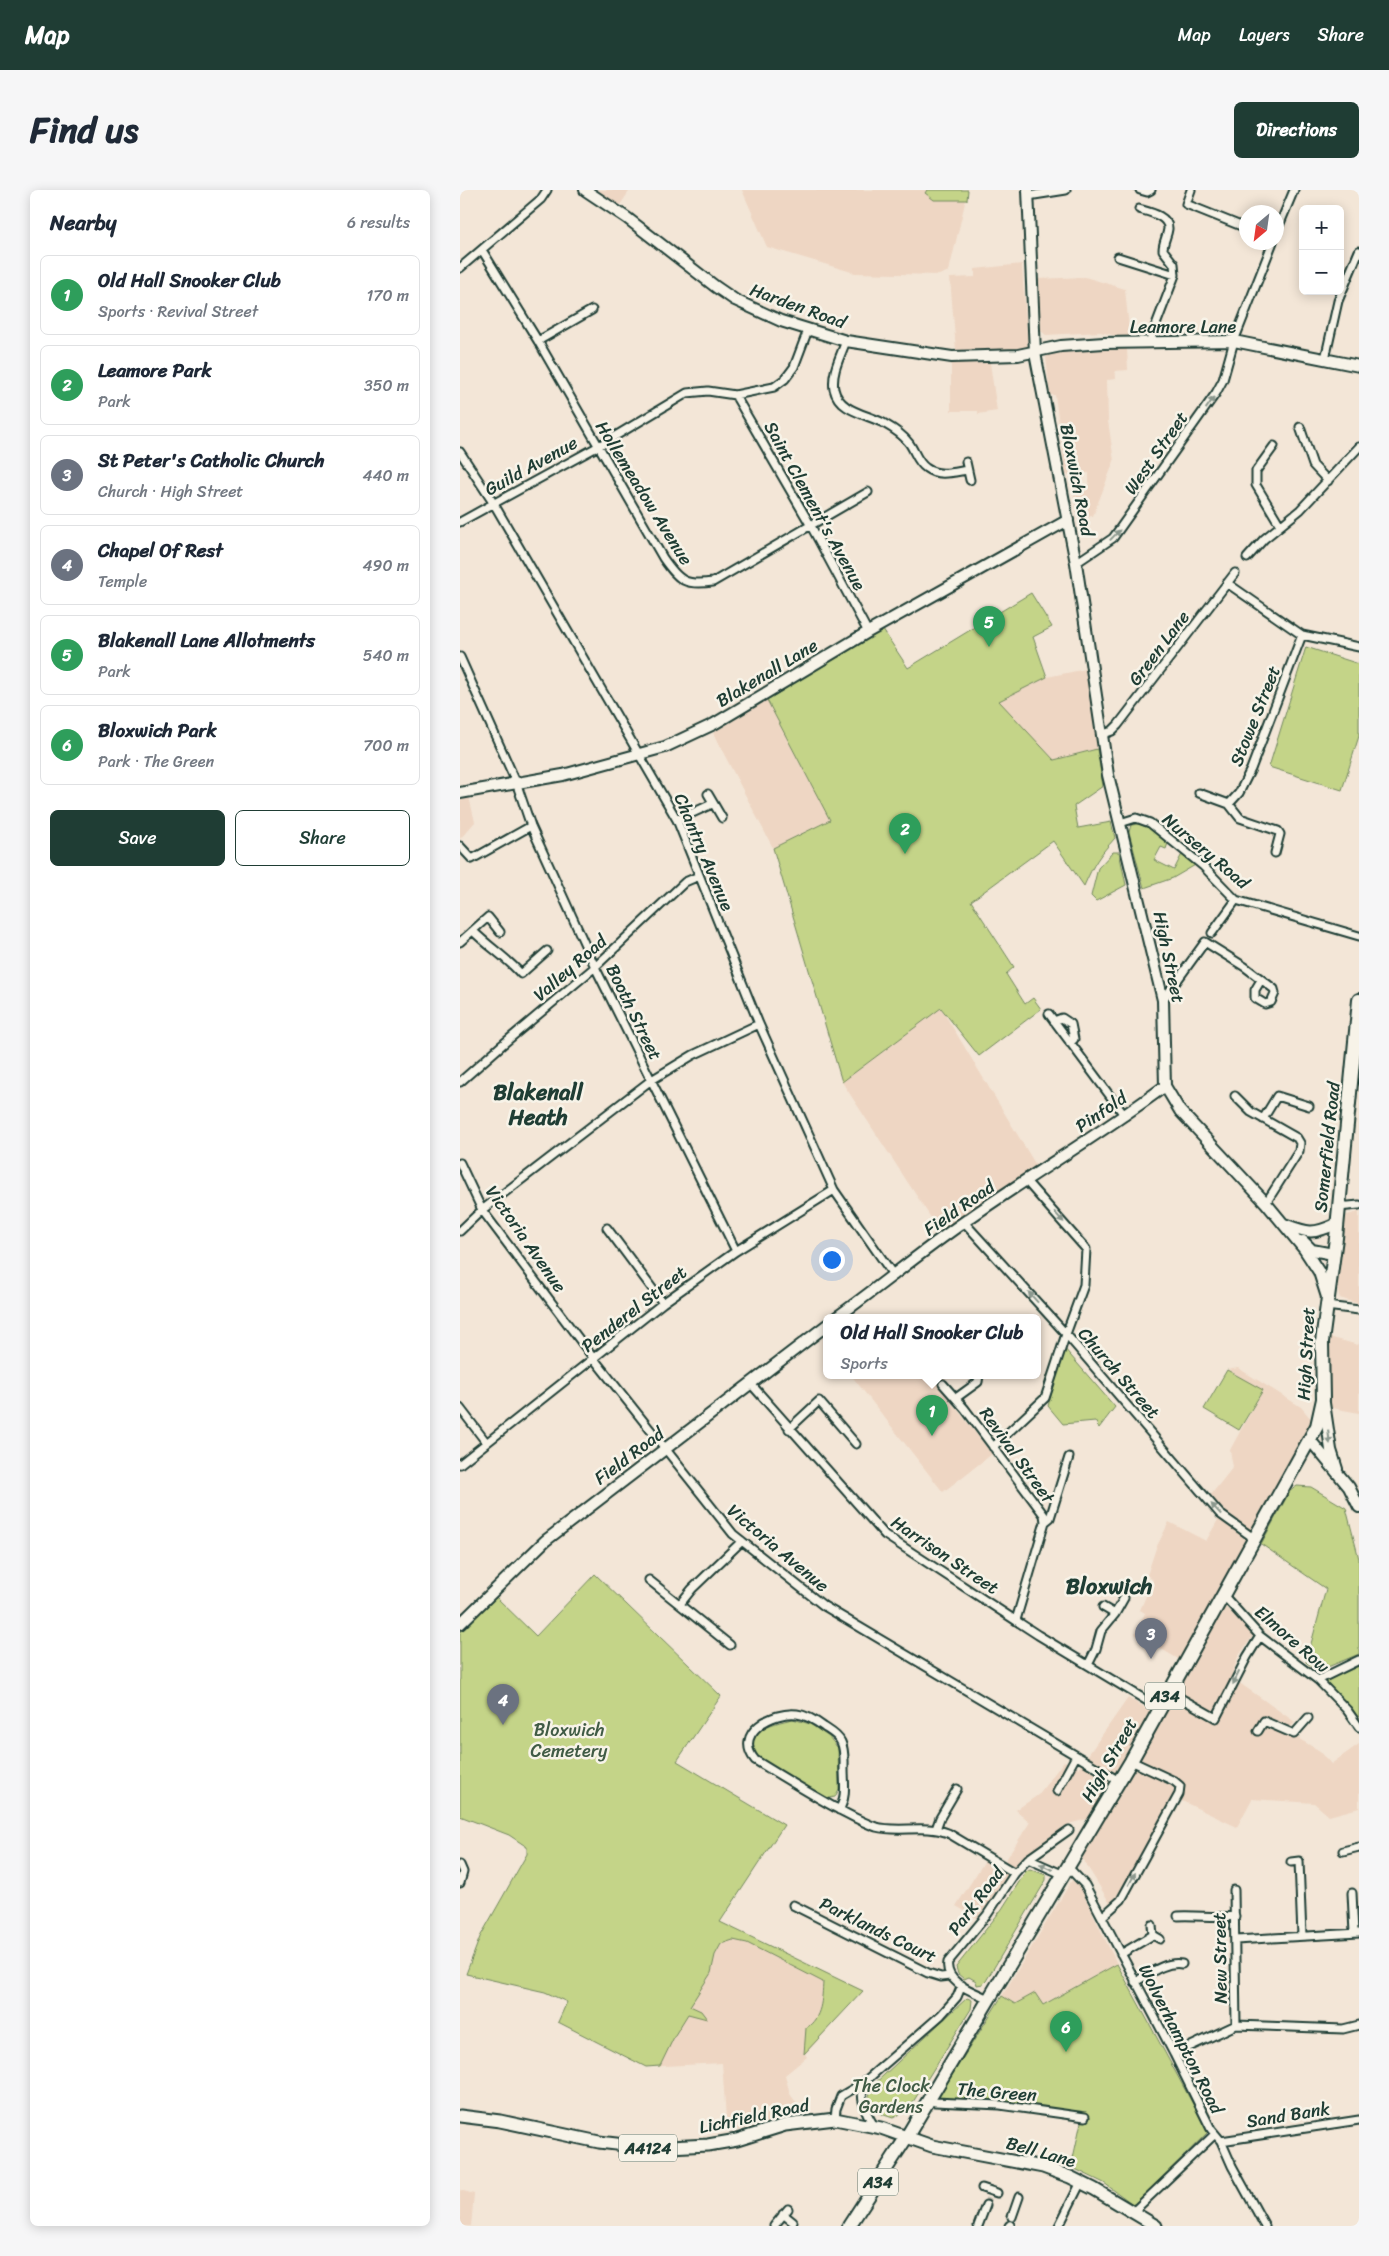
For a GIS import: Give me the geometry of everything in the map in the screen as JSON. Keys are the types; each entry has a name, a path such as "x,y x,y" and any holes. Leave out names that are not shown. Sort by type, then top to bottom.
{"highway":[{"name":"Somerfield Road","path":"1327,1302 1359,1000"},
{"name":"High Street","path":"906,2138 1131,1761 1156,1706 1168,1691 1224,1596 1310,1440 1317,1426 1324,1400 1322,1342 1327,1302"},
{"name":"A34","path":"849,2226 906,2138"}],"main road":[{"name":"Lichfield Road","path":"460,2116 500,2121 609,2144 650,2148 708,2145 737,2140 785,2125 835,2119 874,2126 906,2138"},
{"name":"Bell Lane","path":"906,2138 932,2146 1043,2168 1081,2182 1134,2211 1156,2226"}],"street":[{"path":"460,268 541,199 547,190"},
{"name":"Harden Road","path":"585,190 627,218 716,288 735,300 754,310 808,330 846,341 952,356 1018,356 1035,353"},
{"path":"1028,193 1066,190"},
{"path":"1140,190 1147,192 1151,190"},
{"path":"1191,190 1186,204 1239,225"},
{"path":"1284,214 1294,190"},
{"name":"Bloxwich Road","path":"1028,193 1035,353 1076,563 1108,775"},
{"path":"1140,209 1160,216 1167,223 1168,230 1163,250 1174,264 1176,275 1149,343"},
{"name":"Hollemeadow Avenue","path":"482,250 538,341 597,447 663,558 674,574 682,580 696,584 713,582 868,492"},
{"name":"West Street","path":"1076,563 1114,538 1216,393 1223,380 1234,342 1270,250"},
{"path":"1325,359 1338,301 1359,251"},
{"path":"1118,257 1176,275"},
{"path":"538,341 592,310"},
{"name":"Guild Avenue","path":"460,522 597,447 687,393 708,391 735,395 774,387 785,379 798,358 808,330"},
{"path":"846,341 835,374 834,389 840,401 848,408 898,432 909,443 918,459 927,469 940,474 966,466 970,480"},
{"name":"Leamore Lane","path":"1035,353 1043,349 1061,346 1104,343 1234,342 1359,366"},
{"name":"Saint Clement's Avenue","path":"735,395 811,526 868,632"},
{"path":"1300,427 1313,465 1328,481"},
{"path":"1274,446 1256,471 1256,485 1280,525"},
{"path":"1248,558 1264,539 1300,510 1359,446"},
{"name":"Chantry Avenue","path":"460,452 494,504 677,820 758,1024 834,1190 894,1276"},
{"name":"Blakenall Lane","path":"460,793 563,775 640,754 689,737 868,632 1068,520"},
{"name":"Green Lane","path":"1101,735 1112,732 1118,726 1235,573"},
{"path":"1228,583 1302,635 1359,647"},
{"name":"Stowe Street","path":"1229,804 1239,793 1250,769 1302,635"},
{"name":"Booth Street","path":"460,657 516,782 531,826 595,967 736,1251"},
{"name":"High Street","path":"1108,775 1163,1000 1165,1086 1180,1111 1284,1224 1318,1272 1327,1302"},
{"path":"1199,793 1229,804 1240,818 1278,831 1280,834 1275,853"},
{"path":"708,794 712,804 722,818"},
{"path":"677,820 712,804"},
{"name":"Nursery Road","path":"1120,823 1136,818 1150,823 1203,866 1236,900 1359,936"},
{"path":"460,846 472,859 531,826"},
{"name":"Valley Road","path":"460,1082 595,967 686,882 698,876"},
{"path":"1212,933 1236,900"},
{"path":"460,942 488,918 500,932"},
{"path":"473,931 492,949 506,957 521,974 547,951"},
{"path":"1163,1000 1205,942 1245,967 1261,980"},
{"path":"1049,1014 1125,1116"},
{"path":"1054,1021 1062,1018 1071,1024 1074,1039 1070,1043"},
{"path":"460,1231 482,1210 650,1080 693,1055 758,1024"},
{"name":"Pinfold","path":"1054,1163 1125,1116 1165,1086"},
{"path":"1235,1096 1247,1109 1297,1138 1301,1147 1277,1189 1266,1203"},
{"path":"1263,1119 1275,1097 1309,1106"},
{"name":"Victoria Avenue","path":"460,1163 482,1210 594,1360 715,1515 742,1541 824,1606 1118,1781"},
{"name":"Field Road","path":"841,1314 964,1222 1054,1163"},
{"path":"993,1447 1045,1398 1084,1285 1086,1249 1026,1181"},
{"name":"Penderel Street","path":"460,1464 594,1360 663,1303 736,1251 834,1190"},
{"path":"1338,1207 1359,1205"},
{"name":"Church Street","path":"964,1222 1066,1334 1220,1514 1255,1539"},
{"path":"1284,1224 1301,1230 1318,1232 1336,1224"},
{"name":"High Street","path":"1284,1224 1312,1250 1333,1254"},
{"path":"607,1228 663,1303"},
{"path":"1327,1302 1359,1310"},
{"name":"Field Road","path":"460,1624 545,1540 823,1327"},
{"path":"956,1398 978,1382 978,1379"},
{"name":"Harrison Street","path":"751,1384 881,1532 1016,1620 1156,1706"},
{"name":"Revival Street","path":"943,1384 956,1398 1040,1508 1045,1522"},
{"path":"1324,1400 1331,1450 1339,1474"},
{"path":"789,1429 818,1401 856,1444"},
{"path":"460,1408 486,1442"},
{"path":"1310,1440 1349,1487 1359,1507"},
{"name":"Revival Street","path":"1016,1620 1045,1522 1050,1518 1069,1457"},
{"path":"680,1604 692,1589 742,1541"},
{"path":"649,1580 730,1645"},
{"name":"Elmore Row","path":"1224,1596 1260,1636 1318,1680 1347,1710 1359,1727"},
{"path":"1088,1665 1096,1649 1101,1631 1115,1614 1124,1598"},
{"path":"1103,1607 1115,1614"},
{"path":"1168,1691 1216,1718 1247,1657 1260,1636"},
{"path":"1318,1680 1359,1660"},
{"path":"1220,1711 1227,1715"},
{"path":"839,1810 843,1803 845,1790 843,1752 839,1739 820,1724 799,1714 778,1715 756,1726 749,1740 750,1753 755,1760 839,1810 859,1820 883,1828 936,1829 948,1833 1015,1873"},
{"path":"1258,1731 1264,1721 1294,1734 1308,1718"},
{"path":"1057,1791 1076,1756"},
{"path":"1102,1917 1120,1900 1179,1794 1180,1786 1174,1781 1131,1761"},
{"path":"936,1829 940,1818 957,1789"},
{"name":"Park Road","path":"950,1976 948,1962 987,1915 1015,1873 1028,1859 1060,1839 1069,1830"},
{"path":"1349,1852 1359,1847"},
{"name":"Park Road","path":"1028,1859 1066,1871"},
{"path":"1292,1862 1299,1861 1302,1936"},
{"path":"460,1865 463,1872 460,1883"},
{"name":"Wolverhampton Road","path":"1066,1871 1085,1885 1174,2054 1211,2129 1221,2141 1232,2166 1265,2226"},
{"name":"New Street","path":"1234,1890 1236,2025"},
{"path":"1236,1940 1356,1933 1352,1893"},
{"name":"Parklands Court","path":"793,1905 928,1973 941,1977 950,1976"},
{"path":"1178,1916 1196,1915 1212,1918 1234,1916"},
{"path":"1121,1954 1157,1937 1152,1925"},
{"path":"1135,1982 1167,1964 1174,1962 1182,1964"},
{"path":"950,1976 962,1986 989,2000"},
{"path":"835,2119 836,2109 841,2096 863,2083 942,2015 957,1997 962,1986"},
{"path":"1174,2054 1236,2025 1343,2029 1359,2026"},
{"path":"863,2083 861,2092 864,2110 874,2126"},
{"name":"The Green","path":"928,2099 935,2102 1000,2105 1064,2118 1085,2117"},
{"name":"Sand Bank","path":"1221,2141 1359,2120"},
{"path":"1134,2211 1215,2134"},
{"path":"1059,2226 1081,2182"},
{"path":"978,2226 991,2197 982,2188"},
{"path":"1010,2223 1019,2196"},
{"path":"774,2226 785,2211 793,2222"}],"shaded area":[{"path":"594,190 630,190 620,205"},
{"path":"742,190 968,190 949,271 939,275 855,273 767,247"},
{"path":"1022,264 1028,349 956,350 950,278 975,277 975,269"},
{"path":"1085,277 1125,289 1130,339 1100,332 1046,335 1041,331 1037,279"},
{"path":"1127,348 1128,370 1115,371 1116,379 1107,380 1108,421 1114,461 1093,516 1077,518 1073,487 1089,484 1089,473 1066,475 1055,395 1050,395 1046,357 1048,354"},
{"path":"951,363 990,363 997,411 978,414 978,411 951,411"},
{"path":"1086,669 1097,749 1054,760 998,701 1047,677"},
{"path":"767,700 830,820 773,848 713,733"},
{"path":"469,797 475,822 460,839 460,801"},
{"path":"941,1008 1037,1167 941,1233 842,1082"},
{"path":"1359,1212 1359,1304 1340,1298 1337,1288 1343,1219 1347,1215"},
{"path":"1329,1337 1358,1345 1359,1343 1359,1413 1327,1407"},
{"path":"1238,1368 1301,1407 1311,1419 1309,1429 1291,1464 1251,1531 1221,1509 1210,1496 1233,1467 1230,1450 1262,1391 1227,1370"},
{"path":"854,1379 945,1379 938,1385 992,1454 943,1492"},
{"path":"1219,1518 1246,1540 1182,1661 1135,1634 1145,1613 1140,1610 1153,1580 1147,1575 1156,1548 1169,1522 1206,1541"},
{"path":"1224,1606 1254,1634 1238,1657 1231,1677 1295,1722 1287,1732 1320,1751 1331,1764 1359,1744 1359,1808 1329,1816 1314,1803 1252,1799 1237,1827 1182,1801 1183,1784 1135,1759"},
{"path":"1128,1698 1153,1712 1087,1819 1068,1824 1027,1854 977,1918 956,1906 986,1859 1000,1869 1030,1822 1016,1810 1038,1795 1064,1761 1079,1768"},
{"path":"1131,1766 1174,1785 1173,1795 1136,1862 1120,1897 1111,1905 1081,1856"},
{"path":"1072,1880 1079,1885 1117,1964 1042,2005 1015,2004 1002,1996"},
{"path":"720,1922 863,1991 805,2054 807,2057 785,2075 790,2094 802,2111 755,2127 727,2132 722,2063 646,2067"},
{"path":"460,2190 474,2194 471,2226 460,2226"}],"green space":[{"path":"927,190 968,190 967,200 934,200 925,193"},
{"path":"1031,593 1052,627 1033,637 1047,677 999,701 1054,760 1097,749 1103,786 1074,806 1078,828 1111,822 1115,838 1097,860 1084,886 1053,841 971,901 1014,967 1006,974 1025,1004 1033,998 1041,1009 979,1056 941,1008 842,1082 773,848 830,820 767,700 883,630 908,668"},
{"path":"1306,647 1359,664 1359,736 1342,790 1269,767"},
{"path":"1139,824 1149,828 1168,843 1166,849 1161,847 1154,860 1174,870 1182,854 1197,864 1173,878 1144,888 1129,832 1131,825"},
{"path":"1113,852 1119,852 1126,885 1096,901 1091,896 1098,868"},
{"path":"1064,1348 1115,1407 1099,1428 1095,1421 1063,1424 1048,1406"},
{"path":"1227,1370 1263,1390 1239,1430 1204,1409"},
{"path":"1297,1486 1311,1487 1346,1508 1359,1559 1359,1654 1318,1671 1306,1662 1326,1589 1261,1544 1290,1491"},
{"name":"Bloxwich Cemetery","path":"595,1574 721,1696 677,1761 784,1825 720,1922 863,1991 804,2054 806,2028 818,2014 823,1982 747,1943 733,1940 721,1944 715,1955 711,1973 690,2006 701,2011 707,2019 688,2014 660,2066 646,2067 558,2022 567,2002 545,1992 466,1974 480,1937 527,1854 527,1847 509,1835 460,1816 460,1633 496,1597 536,1636"},
{"path":"1359,1666 1359,1720 1350,1706 1326,1684 1326,1681"},
{"path":"793,1719 810,1724 829,1737 838,1748 839,1789 835,1797 824,1799 757,1759 753,1749 753,1741 756,1735 768,1726"},
{"path":"1030,1869 1046,1875 1046,1880 986,1981 983,1984 977,1985 976,1981 969,1977 964,1979 958,1974 956,1967 1002,1909 1026,1871"},
{"path":"1117,1964 1208,2132 1134,2205 1104,2183 1071,2167 1081,2122 1088,2115 991,2101 937,2099 1002,1996 1015,2004 1035,1993 1043,2005"},
{"name":"The Clock Gardens","path":"967,1998 972,2000 971,2009 908,2110 893,2118 875,2112 868,2101 871,2087"}],"tunnel":[{"path":"986,2205 989,2198"}],"place":[{"name":"Blakenall Lane Allotments","path":"989,647"},
{"name":"Leamore Park","path":"905,854"},
{"name":"Old Hall Snooker Club","path":"932,1436"},
{"name":"St Peter's Catholic Church","path":"1151,1659"},
{"name":"Chapel Of Rest","path":"503,1725"},
{"name":"Bloxwich Park","path":"1066,2052"}],"district":[{"name":"Blakenall Heath","path":"538,1104"},
{"name":"Bloxwich","path":"1109,1586"}]}
